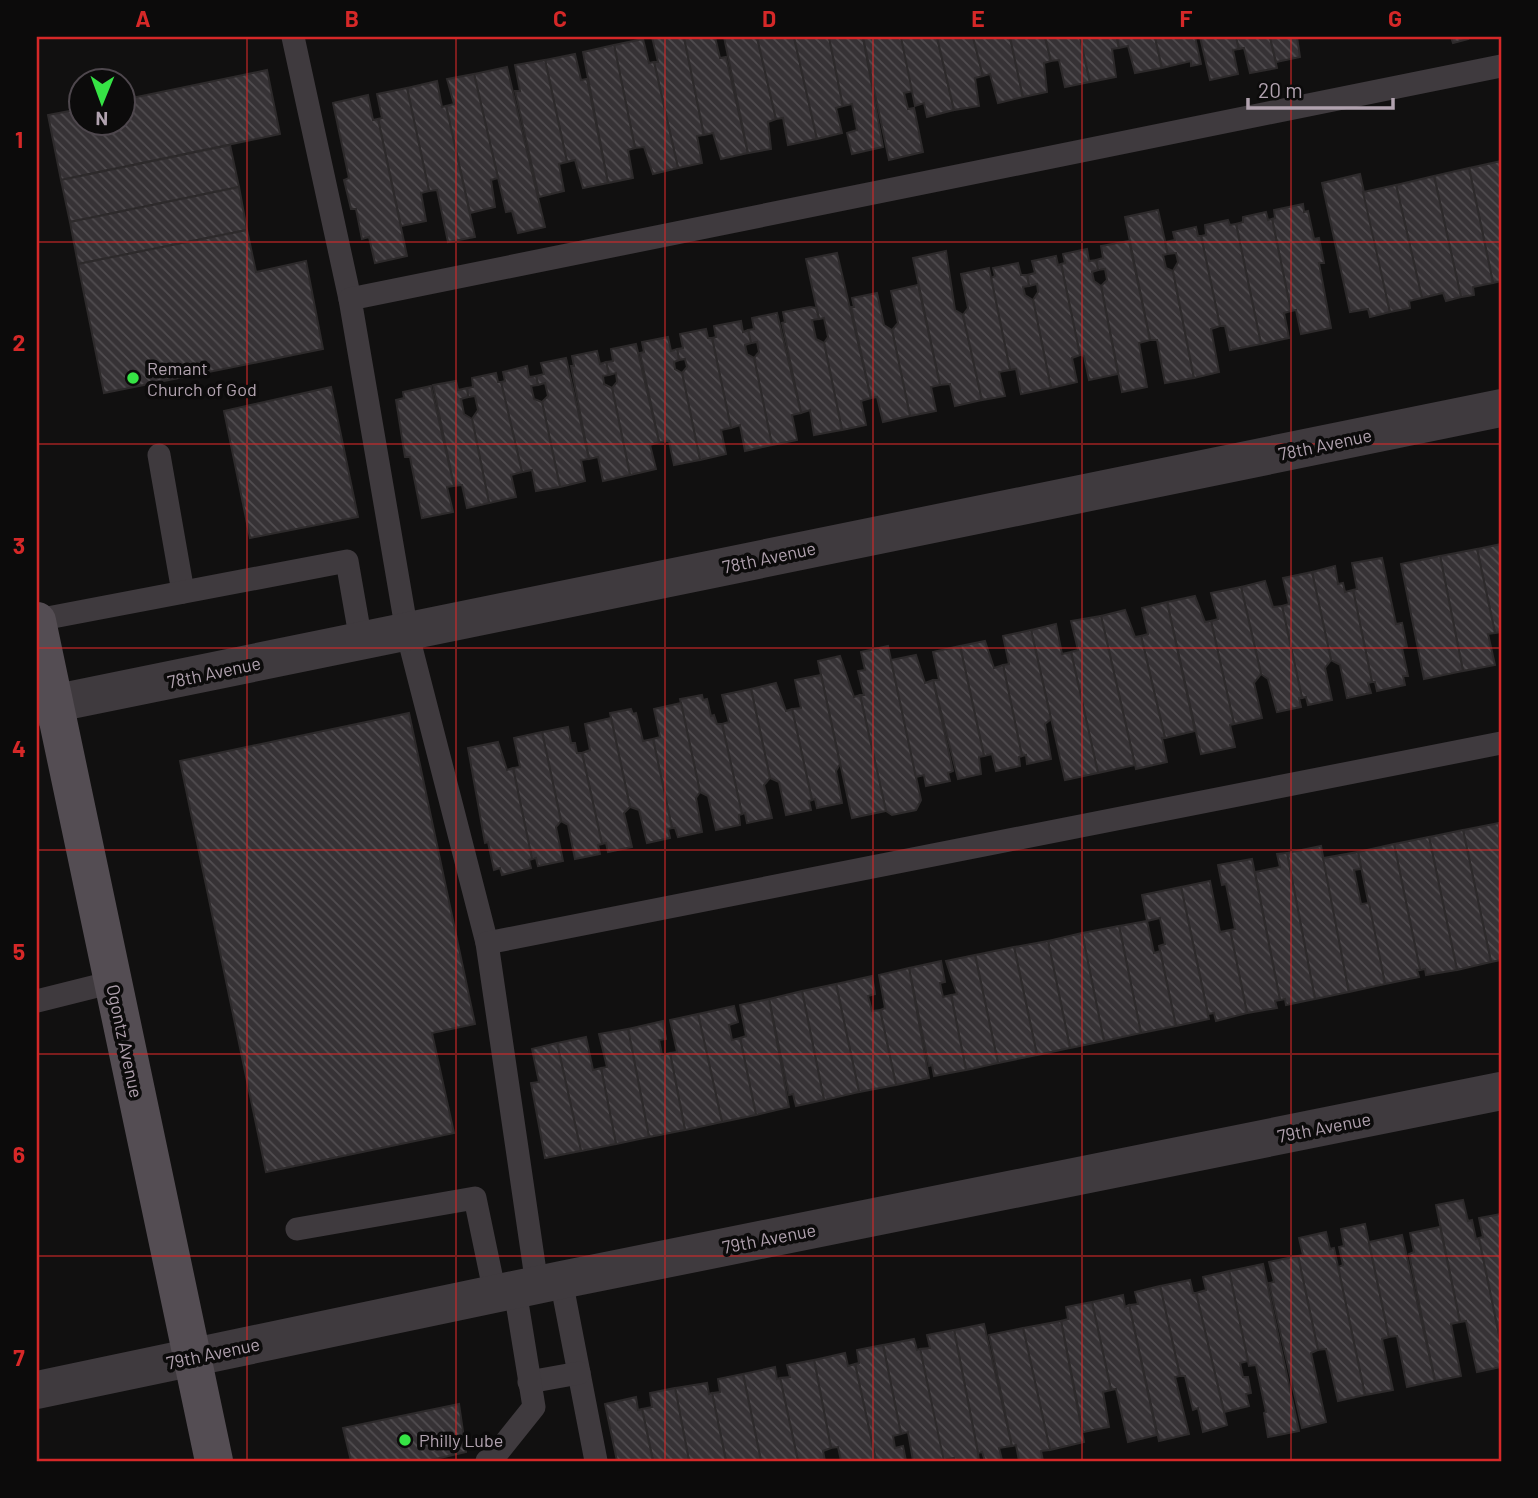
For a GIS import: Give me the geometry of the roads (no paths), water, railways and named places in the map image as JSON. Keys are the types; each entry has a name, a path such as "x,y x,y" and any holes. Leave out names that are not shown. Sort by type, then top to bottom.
{"main road":[{"name":"Ogontz Avenue","path":"37,621 45,705 113,982 214,1461"}],"street":[{"name":"78th Avenue","path":"45,705 1501,408"},
{"name":"79th Avenue","path":"37,1390 527,1287 1501,1091"}],"lane":[{"path":"293,37 350,299 407,632 487,943 527,1287 529,1382 534,1407 494,1457 487,1461"},
{"path":"350,299 1501,66"},
{"path":"159,455 183,592"},
{"path":"37,621 347,561 361,641"},
{"path":"487,943 1501,743"},
{"path":"37,1001 113,982"},
{"path":"297,1229 475,1198 579,1373 596,1461"},
{"path":"529,1382 579,1373"}],"place":[{"name":"Remant Church of God","path":"133,378"},
{"name":"Philly Lube","path":"405,1440"}]}
